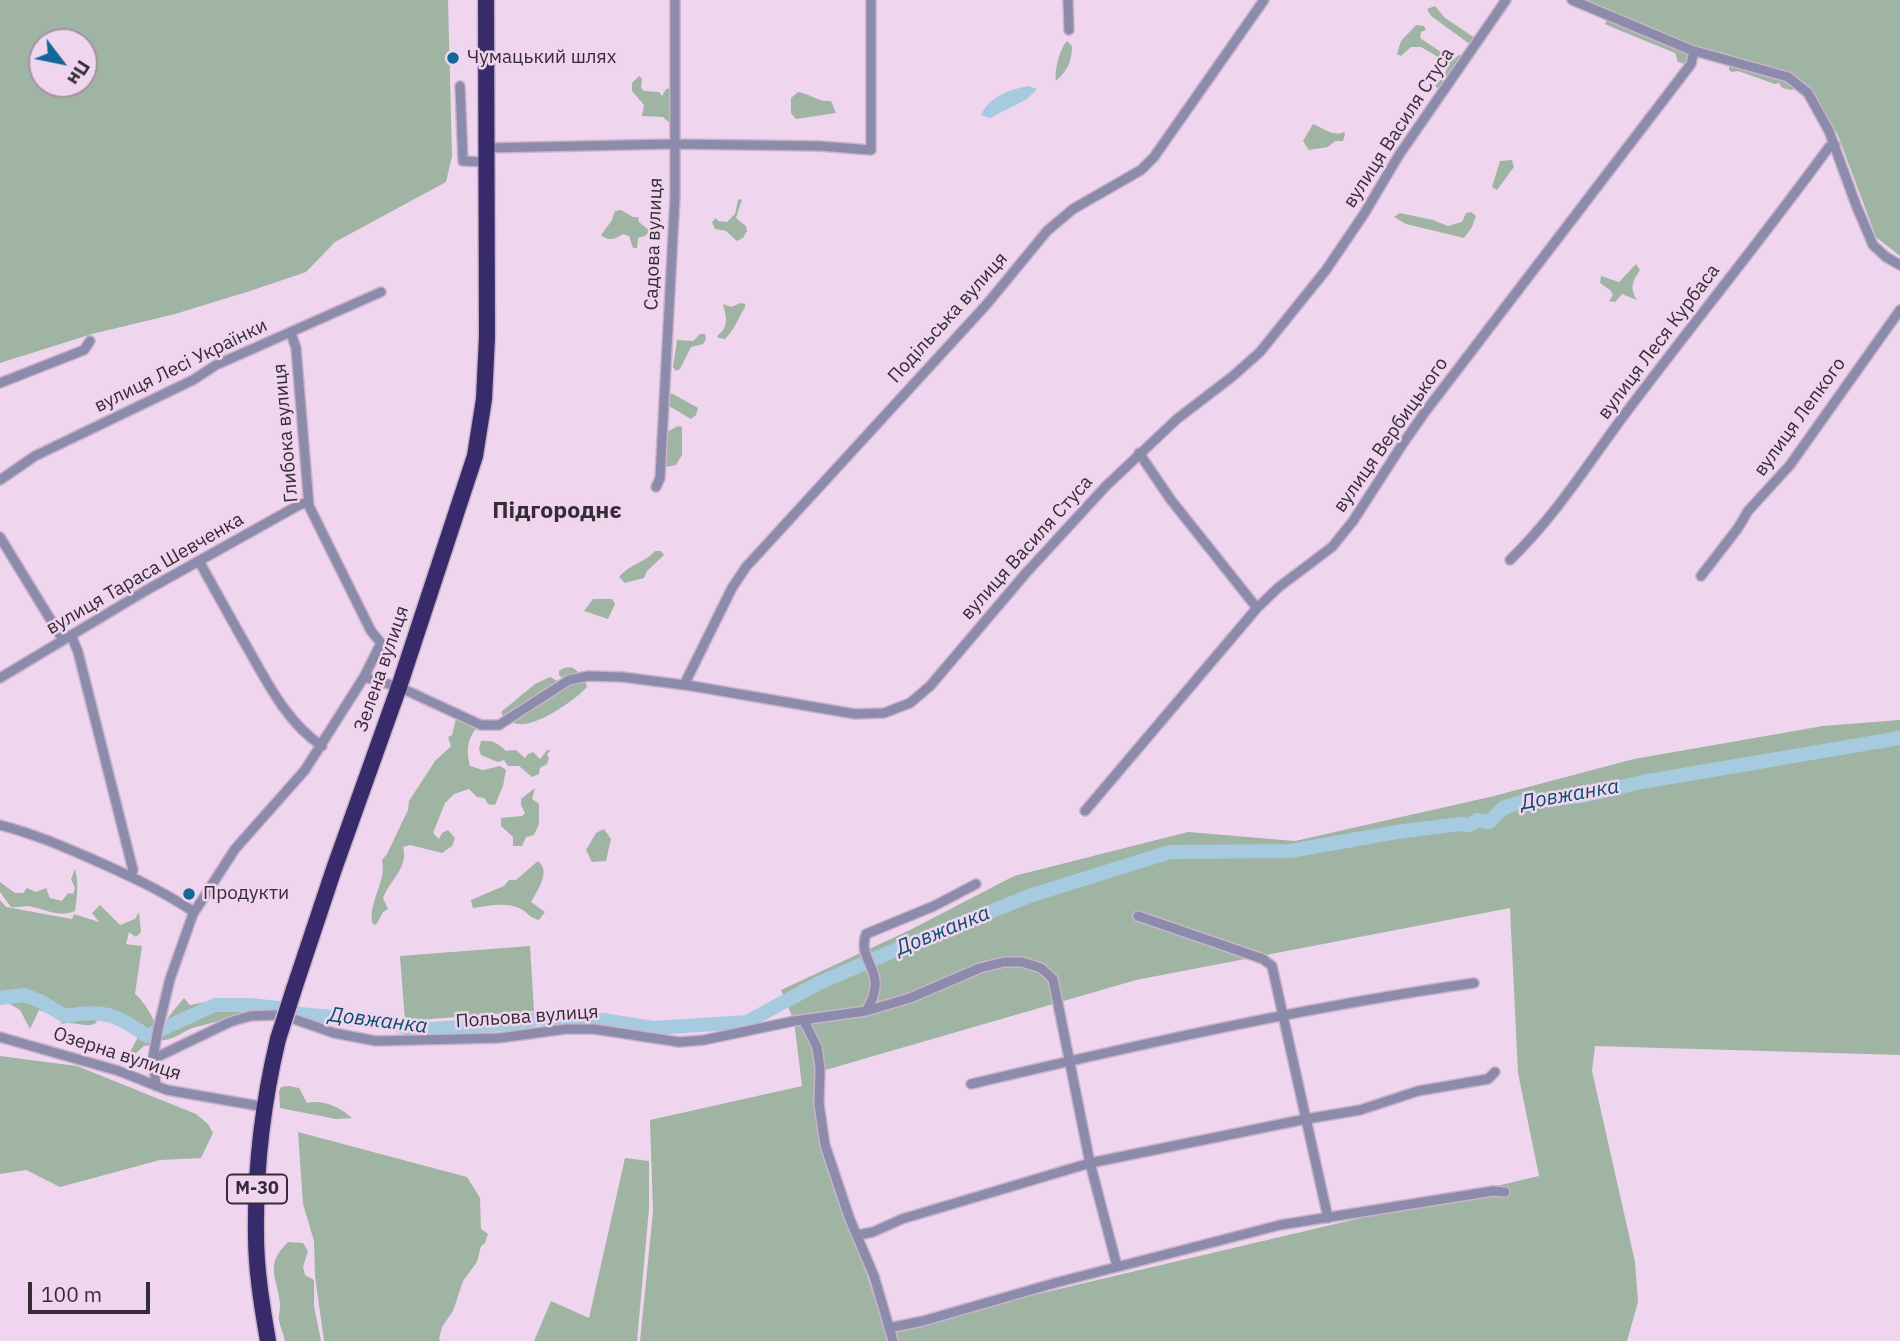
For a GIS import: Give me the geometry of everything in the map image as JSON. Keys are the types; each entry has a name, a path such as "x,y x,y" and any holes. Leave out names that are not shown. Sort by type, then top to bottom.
{"highway":[{"name":"Зелена вулиця","path":"268,1341 257,1269 257,1180 265,1107 278,1039 475,456 484,399 487,337 486,0"}],"street":[{"name":"Садова вулиця","path":"656,487 660,478 675,197 675,0"},
{"path":"460,86 463,162 486,155 673,144 819,146 871,150 871,0"},
{"path":"1068,0 1069,30"},
{"name":"Подільська вулиця","path":"684,685 732,588 746,567 987,304 1047,231 1073,209 1140,170 1154,157 1264,0"},
{"name":"вулиця Василя Стуса","path":"399,687 481,725 491,726 508,721 569,680 588,676 622,677 684,685 855,714 884,713 910,703 930,686 1026,573 1139,453 1260,352 1326,270 1399,155 1506,0"},
{"path":"1572,0 1600,14 1694,51 1788,77 1808,93 1835,145 1873,245 1900,265"},
{"name":"вулиця Вербицького","path":"1085,811 1256,608 1332,547 1353,521 1409,434 1691,64 1694,51"},
{"name":"вулиця Леся Курбаса","path":"1510,560 1537,534 1829,147 1835,145"},
{"name":"вулиця Лесі Українки","path":"0,480 35,456 193,380 216,365 381,292"},
{"name":"вулиця Лепкого","path":"1701,576 1748,511 1790,465 1900,310"},
{"name":"Глибока вулиця","path":"291,333 296,348 308,502 371,631 381,643 363,677"},
{"path":"0,383 85,350 90,341"},
{"path":"1139,453 1171,500 1256,608"},
{"name":"вулиця Тараса Шевченка","path":"0,678 199,561 308,502"},
{"path":"0,537 78,652 133,870 131,875"},
{"path":"199,561 274,693 306,734 322,746"},
{"path":"156,1086 153,1059 158,1032 170,979 194,912 235,849 305,771 363,677 399,687"},
{"path":"0,825 29,833 131,875 194,912"},
{"path":"866,1011 875,986 874,969 863,947 866,934 934,906 976,884"},
{"path":"1138,916 1263,959 1272,966 1328,1217"},
{"name":"Польова вулиця","path":"294,1019 334,1033 376,1041 474,1039 566,1029 594,1029 680,1042 866,1011 910,998 980,968 1004,962 1023,962 1041,968 1053,979 1090,1163 1117,1266"},
{"path":"971,1084 1070,1060 1373,997 1474,983"},
{"path":"153,1059 230,1022 250,1016 276,1015"},
{"path":"804,1021 817,1047 820,1068 819,1104 825,1145 845,1206 874,1276 892,1341"},
{"name":"Озерна вулиця","path":"0,1037 119,1070 156,1086 190,1095 265,1107"},
{"path":"858,1235 873,1232 902,1219 1090,1163 1360,1110 1418,1091 1488,1079 1495,1072"},
{"path":"888,1328 923,1321 1117,1266 1280,1225 1493,1191 1505,1192"}],"green space":[{"path":"0,0 448,0 452,156 446,182 335,242 306,272 175,314 92,334 0,363"},
{"path":"1585,0 1900,0 1900,256 1876,237 1837,133 1790,75 1698,50"},
{"path":"1435,6 1445,18 1475,38 1471,45 1431,16 1427,9"},
{"path":"1607,20 1684,51 1688,57 1684,64 1678,62 1675,53 1609,26 1605,24"},
{"path":"1416,25 1424,26 1426,30 1421,32 1420,38 1450,58 1463,56 1440,90 1435,86 1445,75 1448,63 1421,47 1411,47 1401,56 1397,54 1401,41"},
{"path":"1067,41 1072,46 1070,61 1056,81 1058,60"},
{"path":"1729,64 1791,83 1795,88 1782,88 1779,83 1738,71 1732,72 1729,70"},
{"path":"639,76 644,91 659,92 662,96 666,89 671,88 671,124 663,117 642,116 644,105 632,91 632,83"},
{"path":"798,92 831,101 836,113 796,119 791,113 791,98"},
{"path":"1313,124 1332,133 1344,132 1343,141 1309,150 1303,141"},
{"path":"1512,160 1514,167 1497,190 1492,187 1500,161"},
{"path":"742,199 736,218 746,226 747,231 743,238 737,241 726,231 715,229 712,222 716,218 718,221 727,222 735,214 738,200"},
{"path":"621,210 638,217 639,222 650,231 638,238 637,248 633,248 629,236 623,234 609,239 601,235 615,211"},
{"path":"1471,212 1476,216 1464,238 1406,224 1394,217 1400,213 1448,226 1462,222 1466,213"},
{"path":"1636,264 1640,270 1633,288 1637,300 1622,294 1615,302 1609,301 1613,295 1600,283 1601,276 1619,282"},
{"path":"723,304 731,307 745,304 745,307 733,328 725,339 719,338 717,336 724,329 726,321"},
{"path":"700,334 705,334 703,344 691,347 680,369 676,371 673,367 677,340 693,341"},
{"path":"671,393 698,408 696,415 691,419 669,406 667,402"},
{"path":"678,426 682,427 682,455 676,465 660,465 663,434"},
{"path":"655,551 661,551 664,555 647,571 644,578 625,583 619,577 627,569"},
{"path":"593,599 612,599 615,604 608,619 584,611"},
{"path":"571,667 581,675 587,687 575,698 545,717 526,724 517,724 504,718 501,712 535,684 550,677 559,682 561,688 567,687 568,683 559,675 559,671"},
{"path":"456,719 477,727 468,745 470,766 483,770 500,766 506,770 503,786 495,805 488,804 484,798 477,797 469,789 454,794 445,803 433,833 439,839 442,833 448,830 455,838 452,846 442,853 410,845 403,847 401,867 383,898 388,909 383,912 376,925 372,923 372,915 382,875 382,860 408,810 409,801 435,761 451,746 448,737 452,735"},
{"path":"1900,720 1900,1055 1595,1046 1592,1071 1635,1262 1638,1302 1627,1341 640,1341 653,1212 650,1120 802,1086 794,1021 781,990 910,930 1014,876 1188,832 1295,841 1494,796 1634,759 1823,726","holes":["1510,908 1518,1073 1539,1176 885,1330 820,1133 815,1073 1136,980"]},
{"path":"481,741 495,743 506,751 516,750 525,758 533,752 540,759 550,750 547,755 549,758 547,764 540,768 539,774 532,777 519,766 508,766 504,760 498,762 481,755"},
{"path":"535,788 532,799 539,804 539,824 534,835 526,837 522,846 513,846 513,837 501,826 501,818 522,816 525,813 521,799"},
{"path":"604,829 611,839 606,861 592,862 586,850 596,833"},
{"path":"538,861 542,865 543,875 531,902 545,912 539,920 514,906 473,908 471,900 504,886 509,880 516,880"},
{"path":"75,869 77,895 75,911 69,913 28,906 11,907 0,892 0,882 15,893 23,893 27,888 36,892 46,888 50,898 62,901 68,893 73,894 75,888 71,879"},
{"path":"0,900 6,907 72,919 74,914 99,922 92,913 100,905 120,925 135,919 139,912 141,932 136,937 129,932 126,944 142,946 135,994 155,1023 152,1045 144,1046 135,1054 130,1052 138,1037 132,1031 129,1021 99,1015 96,1023 92,1025 62,1024 58,1017 39,1010 30,1029 20,1010 8,1003 15,990 0,991"},
{"path":"530,946 534,1011 405,1021 400,956"},
{"path":"184,998 190,1005 211,1001 216,1008 221,1008 228,1002 244,1003 258,999 272,1003 276,1011 274,1020 225,1020 159,1040 166,1022"},
{"path":"0,1056 77,1066 196,1114 208,1124 213,1133 201,1158 160,1160 60,1187 26,1170 0,1174"},
{"path":"281,1087 299,1088 307,1103 331,1105 352,1118 336,1119 280,1108"},
{"path":"298,1132 467,1177 480,1198 481,1229 488,1234 481,1246 477,1262 463,1281 453,1311 442,1327 439,1339 441,1341 324,1341 315,1276 314,1241 303,1204"},
{"path":"625,1158 649,1161 649,1208 637,1341 534,1341 551,1301 589,1318"},
{"path":"288,1242 303,1243 308,1251 303,1267 305,1275 314,1280 314,1306 321,1341 285,1341 279,1320 280,1303 274,1265"}],"water":[{"path":"1029,86 1037,89 1027,99 990,118 981,115 995,99 1015,89"}],"waterway":[{"name":"Довжанка","path":"0,998 24,995 65,1016 89,1013 109,1015 147,1036 215,1005 279,1008 299,1014 388,1022 415,1030 523,1023 538,1018 603,1020 653,1028 747,1022 819,983 907,945 1032,895 1170,852 1290,851 1397,832 1470,825 1477,820 1489,822 1503,808 1522,802 1582,796 1642,782 1900,738"}],"place":[{"name":"Чумацький шлях","path":"453,58"},
{"name":"Продукти","path":"189,894"}],"district":[{"name":"Підгороднє","path":"557,511"}]}
